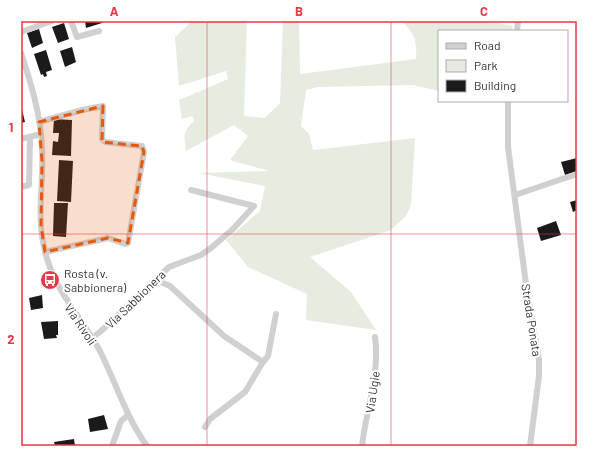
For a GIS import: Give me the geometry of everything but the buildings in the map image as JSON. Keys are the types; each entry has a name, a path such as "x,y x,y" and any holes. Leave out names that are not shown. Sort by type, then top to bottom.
{"street":[{"path":"21,32 52,21"},
{"path":"71,21 77,37 99,31"},
{"name":"Via Rivoli","path":"21,54 41,134 42,161 40,210 45,252 60,291 92,338 128,415 147,446"},
{"name":"Strada Ponata","path":"508,102 508,147 526,284 539,360 539,376 530,446"},
{"path":"39,122 82,110 103,106 102,139 105,142 142,146 144,148 128,243 125,244 108,238 45,252"},
{"path":"21,139 41,134"},
{"path":"21,187 29,185 30,137"},
{"path":"515,195 577,174"},
{"name":"Via Sabbionera","path":"92,338 169,267 201,255 211,248 233,229 254,206 191,190"},
{"path":"156,280 170,286 224,336 263,362"},
{"path":"205,427 210,419 245,392 268,356 276,314"},
{"name":"Via Ugie","path":"362,446 375,372 377,350 375,337"},
{"path":"112,446 121,421 128,415"}],"highlighted area":[{"path":"103,106 102,142 142,146 144,152 128,243 108,238 45,252 41,226 42,161 39,122"}],"green space":[{"path":"188,21 247,21 244,116 265,118 280,103 283,21 299,22 300,74 416,59 414,38 410,30 402,21 486,21 513,26 512,30 438,30 438,91 413,85 318,87 306,90 301,126 309,134 313,150 415,138 411,205 406,216 391,230 310,257 351,292 376,330 306,320 307,294 248,267 226,240 260,211 265,186 198,173 269,171 230,160 248,136 234,125 186,151 185,134 187,128 194,121 192,116 182,119 179,100 228,79 226,71 179,86 175,37 189,24"}],"place":[{"name":"Rosta (v. Sabbionera)","path":"50,280"}]}
